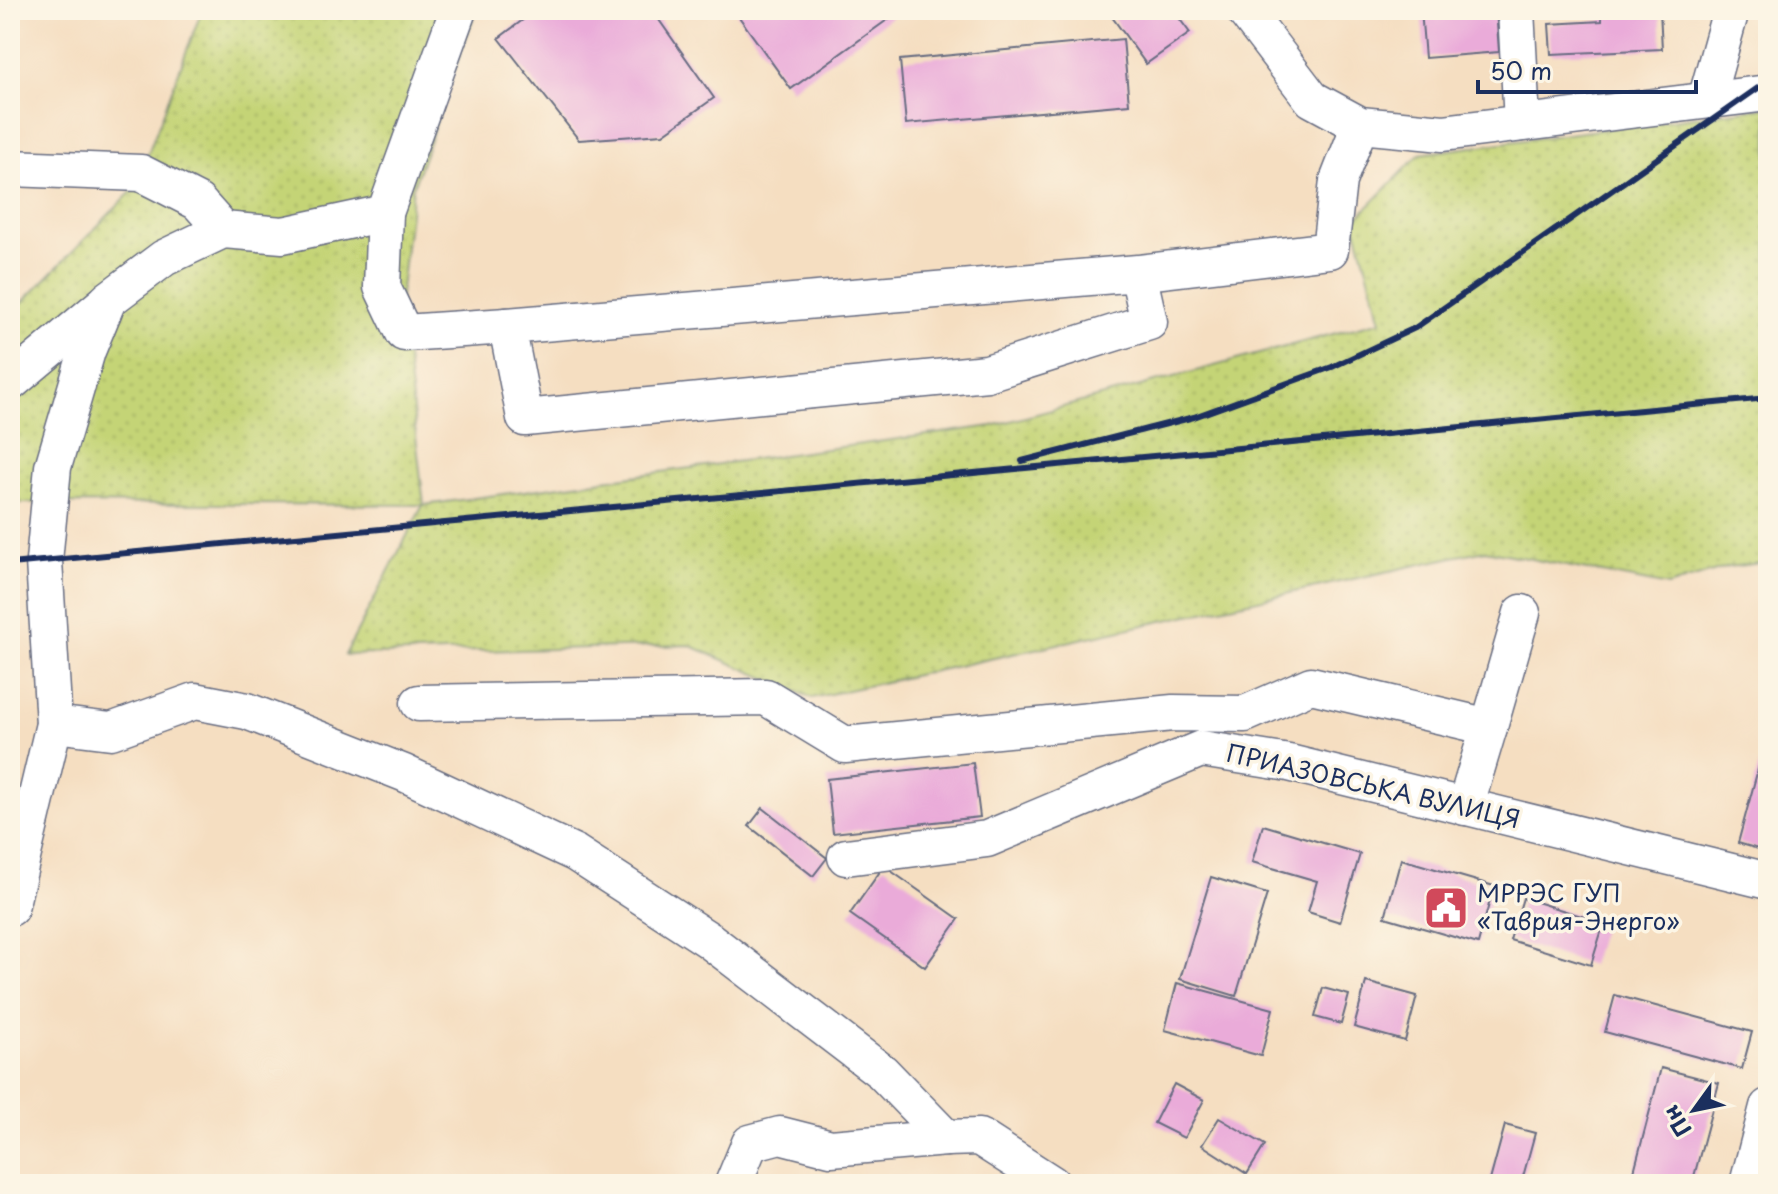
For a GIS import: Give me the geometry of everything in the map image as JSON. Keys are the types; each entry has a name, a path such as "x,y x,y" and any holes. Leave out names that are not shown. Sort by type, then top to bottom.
{"street":[{"path":"458,10 385,213 382,287 404,333 1138,273 1330,250 1338,181 1360,125"},
{"path":"1244,10 1312,99 1360,125 1443,133 1768,93"},
{"path":"1516,10 1522,123"},
{"path":"1706,100 1731,10"},
{"path":"10,168 141,173 198,202 223,230"},
{"path":"10,383 108,300 164,258 223,230 283,235 385,213"},
{"path":"507,326 525,418 987,373 1149,322 1138,273"},
{"path":"10,908 54,724 44,561 53,467 87,351 108,300"},
{"path":"1465,807 1522,613"},
{"path":"419,703 766,697 845,745 1173,713 1245,714 1311,685 1489,727"},
{"path":"54,724 111,731 195,701 247,711 404,773 575,853 709,940 882,1072 946,1138"},
{"name":"ПРИАЗОВСЬКА ВУЛИЦЯ","path":"846,857 987,839 1201,749 1289,763 1768,881"},
{"path":"1748,1184 1768,1107"},
{"path":"733,1184 750,1143 780,1135 831,1148 979,1137 1052,1184"}],"green space":[{"path":"202,10 476,10 413,187 400,298 424,505 992,426 1381,321 1354,221 1420,154 1768,107 1768,562 1729,567 1668,586 1485,550 812,698 689,645 345,655 423,505 10,503 10,315 135,188"}],"building":[{"path":"536,10 652,10 714,98 663,134 579,140 499,38"},
{"path":"734,10 901,10 791,89"},
{"path":"1107,10 1173,10 1190,33 1146,64"},
{"path":"1421,10 1496,10 1499,52 1425,58"},
{"path":"1602,10 1660,10 1662,49 1551,54 1549,24 1602,21"},
{"path":"1123,39 1129,104 906,124 900,60"},
{"path":"1761,758 1768,760 1768,852 1738,843"},
{"path":"973,763 980,817 833,833 827,779"},
{"path":"763,808 827,858 813,876 749,826"},
{"path":"1263,825 1360,854 1340,922 1308,912 1317,881 1252,862"},
{"path":"1401,859 1494,886 1478,944 1385,917"},
{"path":"884,866 959,919 925,967 850,914"},
{"path":"1211,877 1267,894 1236,996 1180,979"},
{"path":"1523,898 1604,923 1591,965 1510,940"},
{"path":"1366,982 1417,996 1405,1041 1354,1027"},
{"path":"1177,983 1273,1009 1261,1056 1165,1030"},
{"path":"1323,988 1349,995 1341,1024 1315,1017"},
{"path":"1615,995 1752,1032 1742,1069 1605,1032"},
{"path":"1661,1068 1719,1083 1692,1184 1649,1184 1632,1179"},
{"path":"1174,1084 1204,1100 1184,1138 1154,1123"},
{"path":"1219,1118 1265,1145 1247,1174 1202,1145"},
{"path":"1505,1125 1535,1133 1521,1184 1489,1184"}],"railway":[{"path":"1022,461 1194,417 1332,367 1415,328 1768,81"},
{"path":"10,564 1768,398"}],"place":[{"name":"МРРЭС ГУП «Таврия-Энерго»","path":"1446,908"}]}
